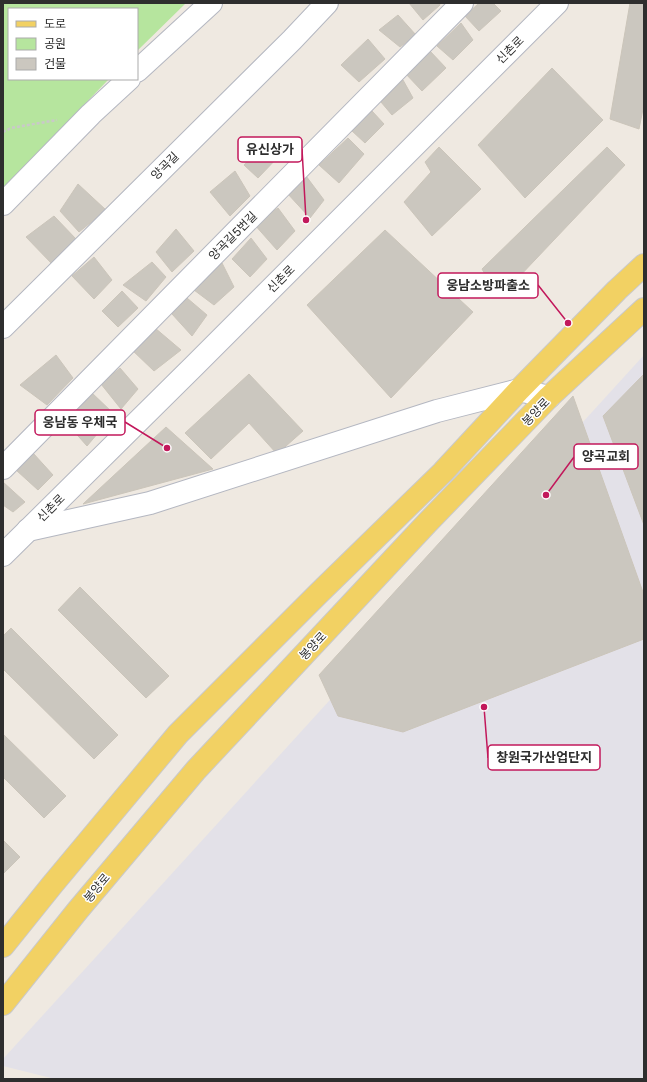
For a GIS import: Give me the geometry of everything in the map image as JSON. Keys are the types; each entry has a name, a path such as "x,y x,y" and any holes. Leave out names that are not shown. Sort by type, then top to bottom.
{"main road":[{"path":"3,946 178,734 438,477 519,390 617,290 644,265"},
{"name":"봉양로","path":"3,1004 78,910 196,770 428,522 549,397 644,309"}],"street":[{"path":"138,70 211,3"},
{"name":"양곡길","path":"3,327 292,40 326,3"},
{"name":"양곡길5번길","path":"3,468 462,3"},
{"name":"신촌로","path":"3,555 557,3"},
{"path":"3,204 91,114 128,80"},
{"path":"27,530 150,503 437,411 519,390 549,397"}],"path":[{"path":"3,132 11,128 62,119"}],"shaded area":[{"path":"644,355 644,1079 55,1079 3,1066 3,1059"}],"green space":[{"path":"3,3 186,3 138,50 138,8 8,8 8,80 108,80 3,188"}],"building":[{"path":"409,3 439,3 440,5 423,20"},
{"path":"479,3 493,3 501,11 479,31 465,16"},
{"path":"630,3 644,3 644,104 639,129 610,119"},
{"path":"398,15 416,35 400,47 379,30"},
{"path":"461,23 473,40 453,60 437,46"},
{"path":"368,39 385,59 359,82 341,65"},
{"path":"429,50 446,68 422,91 405,73"},
{"path":"552,68 603,120 525,198 478,145"},
{"path":"403,80 413,98 392,115 381,102"},
{"path":"372,111 384,124 365,143 351,130"},
{"path":"348,138 364,154 339,183 319,165"},
{"path":"268,139 280,155 258,178 244,165"},
{"path":"439,147 481,189 432,236 404,202 431,172 425,162"},
{"path":"607,147 625,165 499,298 482,269"},
{"path":"235,171 250,196 230,216 210,192"},
{"path":"306,176 324,200 310,218 287,193"},
{"path":"78,184 106,210 79,232 60,211"},
{"path":"278,208 295,231 277,250 254,224"},
{"path":"54,216 76,239 53,265 26,237"},
{"path":"176,229 194,251 172,272 156,252"},
{"path":"385,230 473,312 391,398 307,305"},
{"path":"251,238 267,259 250,277 232,259"},
{"path":"94,257 112,280 94,299 72,276"},
{"path":"152,262 166,277 146,301 123,285"},
{"path":"222,263 234,287 214,305 194,290"},
{"path":"122,291 138,308 118,327 102,311"},
{"path":"187,298 207,315 192,336 172,314"},
{"path":"155,328 181,350 154,371 131,349"},
{"path":"56,355 73,378 47,405 20,385"},
{"path":"120,368 138,389 121,409 101,384"},
{"path":"249,374 303,431 277,454 249,423 211,459 185,433"},
{"path":"644,374 644,525 603,416"},
{"path":"91,392 114,414 87,446 63,419"},
{"path":"573,396 644,595 644,639 403,732 338,716 319,675"},
{"path":"166,427 213,469 83,504"},
{"path":"33,453 53,475 38,490 16,470"},
{"path":"3,482 25,502 13,512 3,505"},
{"path":"80,587 169,676 146,698 58,610"},
{"path":"11,628 118,735 94,759 3,669 3,636"},
{"path":"3,734 66,796 44,818 3,777"},
{"path":"3,840 20,857 3,874"}],"place":[{"name":"유신상가","path":"306,220"},
{"name":"웅남소방파출소","path":"568,323"},
{"name":"웅남동 우체국","path":"167,448"},
{"name":"양곡교회","path":"546,495"},
{"name":"창원국가산업단지","path":"484,707"}]}
